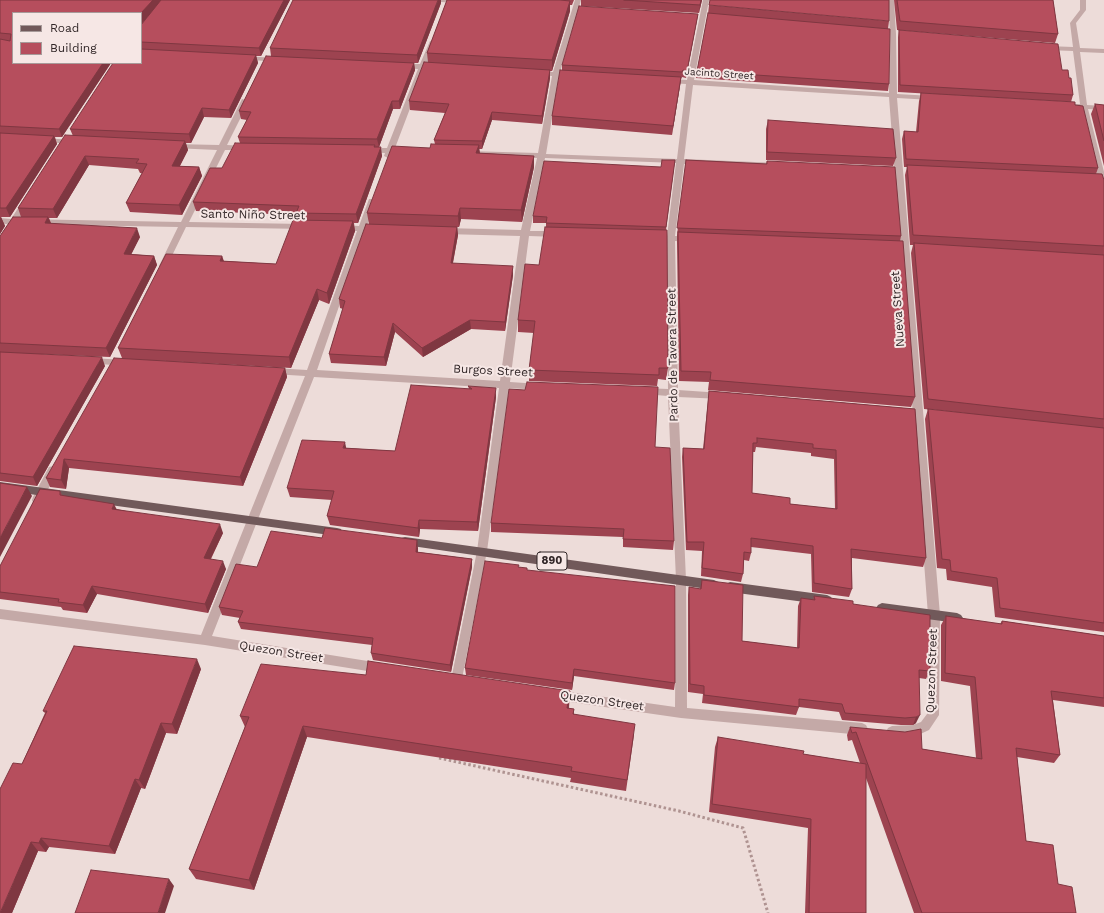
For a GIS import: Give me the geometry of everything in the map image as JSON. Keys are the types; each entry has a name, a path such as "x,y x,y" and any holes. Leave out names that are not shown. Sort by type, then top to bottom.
{"main road":[{"path":"0,486 352,534"},
{"name":"890","path":"398,540 839,602"},
{"path":"871,606 965,619"}],"street":[{"path":"442,678 461,681 482,551 525,234 542,154 556,74 572,9 578,0"},
{"name":"Pardo de Tavera Street","path":"682,713 681,580 673,392 671,238 690,82 706,0"},
{"name":"Nueva Street","path":"891,0 893,34 893,96 934,615"},
{"path":"1083,0 1083,10 1073,23 1084,107 1100,183"},
{"path":"445,2 470,2"},
{"path":"572,9 584,9"},
{"path":"385,165 436,30"},
{"path":"1038,47 1104,51"},
{"path":"234,58 288,60"},
{"path":"391,65 446,68"},
{"path":"532,73 580,76"},
{"name":"Jacinto Street","path":"659,80 941,98"},
{"path":"159,274 184,226 248,93"},
{"path":"1060,106 1104,108"},
{"path":"36,140 80,142"},
{"path":"167,145 252,148"},
{"path":"360,150 414,151"},
{"path":"462,152 790,165"},
{"path":"205,640 312,373 375,193"},
{"path":"0,242 30,195"},
{"name":"Santo Niño Street","path":"0,221 316,228"},
{"path":"331,228 386,229"},
{"path":"440,231 563,235"},
{"path":"648,237 702,239"},
{"path":"83,361 137,364"},
{"name":"Burgos Street","path":"264,370 550,387"},
{"path":"635,390 728,396"},
{"path":"31,512 56,465"},
{"name":"Quezon Street","path":"0,614 205,640 394,670"},
{"name":"Quezon Street","path":"542,693 682,713 901,733 914,731 925,726 933,715 934,615"}],"path":[{"path":"439,758 679,811 743,828 768,913"}],"building":[{"path":"0,0 153,0 142,12 12,12 12,64 102,64 59,129 0,126 0,39 10,41 11,34 0,33"},
{"path":"161,0 284,0 259,48 142,42 142,24"},
{"path":"293,0 438,0 417,55 270,48"},
{"path":"447,0 570,1 552,60 427,53"},
{"path":"624,0 701,0 700,5"},
{"path":"710,0 889,0 889,21 709,5"},
{"path":"897,0 1053,0 1058,34 900,21"},
{"path":"579,6 698,14 687,71 683,70 682,72 562,65"},
{"path":"708,13 890,29 889,84 697,71"},
{"path":"899,30 1058,44 1062,70 1068,70 1069,78 1071,78 1073,95 900,85"},
{"path":"142,49 256,55 229,110 202,108 189,134 70,129 112,64 142,64"},
{"path":"266,56 414,63 399,101 392,101 377,139 238,137 251,112 239,111"},
{"path":"424,62 550,70 542,116 492,112 482,141 434,140 449,104 409,101"},
{"path":"560,70 681,77 673,126 552,116"},
{"path":"921,93 1075,102 1075,105 1083,106 1098,168 906,159 904,131 918,132"},
{"path":"1095,104 1104,105 1104,141"},
{"path":"768,120 893,129 896,158 767,152"},
{"path":"0,133 54,136 6,208 0,208"},
{"path":"65,135 185,141 172,166 199,167 179,205 126,203 147,164 136,163 139,159 85,156 53,209 18,208"},
{"path":"235,143 375,145 374,147 381,147 356,214 296,213 299,206 193,202 210,168 222,168"},
{"path":"431,144 479,145 476,153 534,156 521,210 460,208 458,216 367,213 392,146 430,148"},
{"path":"662,160 675,160 666,227 546,223 547,217 533,216 544,161 661,167"},
{"path":"686,160 767,164 767,161 895,167 901,236 677,228"},
{"path":"907,165 1102,174 1104,180 1104,246 913,235"},
{"path":"13,217 48,217 45,223 137,228 124,254 154,256 106,348 0,343 0,236"},
{"path":"293,220 353,221 327,293 317,289 289,357 118,348 166,254 222,256 220,261 276,264"},
{"path":"366,224 457,227 451,263 513,266 505,322 470,320 422,348 393,323 384,357 329,354 345,301 339,299"},
{"path":"545,227 667,230 668,368 659,368 659,375 529,370 535,321 518,320 525,264 539,265"},
{"path":"678,232 903,241 915,397 710,380 711,372 681,371"},
{"path":"914,243 1104,255 1104,419 928,399"},
{"path":"0,352 102,357 33,477 0,473"},
{"path":"114,358 285,368 240,477 64,459 61,480 46,478"},
{"path":"527,382 658,387 655,447 670,448 674,541 623,539 624,529 491,523 509,389 525,390"},
{"path":"411,385 472,389 468,386 496,388 477,522 419,520 418,528 327,516 334,491 287,488 302,440 345,442 343,448 395,451"},
{"path":"709,391 915,409 926,558 851,549 852,589 814,583 813,546 751,538 751,553 744,552 743,574 702,568 704,542 687,542 683,448 704,449","holes":["757,438 813,444 813,448 836,450 837,509 790,504 790,498 752,493 753,443 757,443"]},
{"path":"928,409 1104,428 1104,623 1000,608 997,578 951,571 950,560 942,559"},
{"path":"0,483 27,487 0,538"},
{"path":"40,489 60,491 60,495 114,504 112,509 220,524 204,558 223,561 205,604 92,586 83,605 58,602 59,599 0,592 0,566"},
{"path":"325,528 417,540 416,552 472,559 450,665 371,653 373,638 238,622 243,611 219,607 236,564 257,567 271,531 322,538"},
{"path":"485,561 519,565 518,567 527,568 527,570 675,586 675,683 574,669 572,683 465,668"},
{"path":"702,580 743,585 742,641 799,648 801,598 815,600 814,596 853,601 853,604 930,615 930,671 919,670 920,715 905,718 845,713 842,704 799,699 799,707 704,695 704,686 690,684 689,587 701,589"},
{"path":"946,616 1002,624 1002,621 1104,636 1104,698 1051,691 1060,755 1016,748 1026,841 1053,845 1058,884 1072,887 1076,913 922,913 856,732 852,733 850,727 905,732 921,729 922,749 982,759 975,677 945,673"},
{"path":"74,646 197,659 172,724 161,723 139,780 135,779 109,846 41,838 39,843 31,842 0,913 0,789 13,763 22,764 47,711 43,711"},
{"path":"368,661 570,691 567,708 574,709 573,714 635,724 627,780 571,771 572,767 303,726 249,880 189,869 249,717 240,716 261,664 366,675"},
{"path":"718,737 804,751 803,754 866,764 866,913 809,913 811,819 712,804"},
{"path":"91,870 169,879 158,913 75,913"}]}
